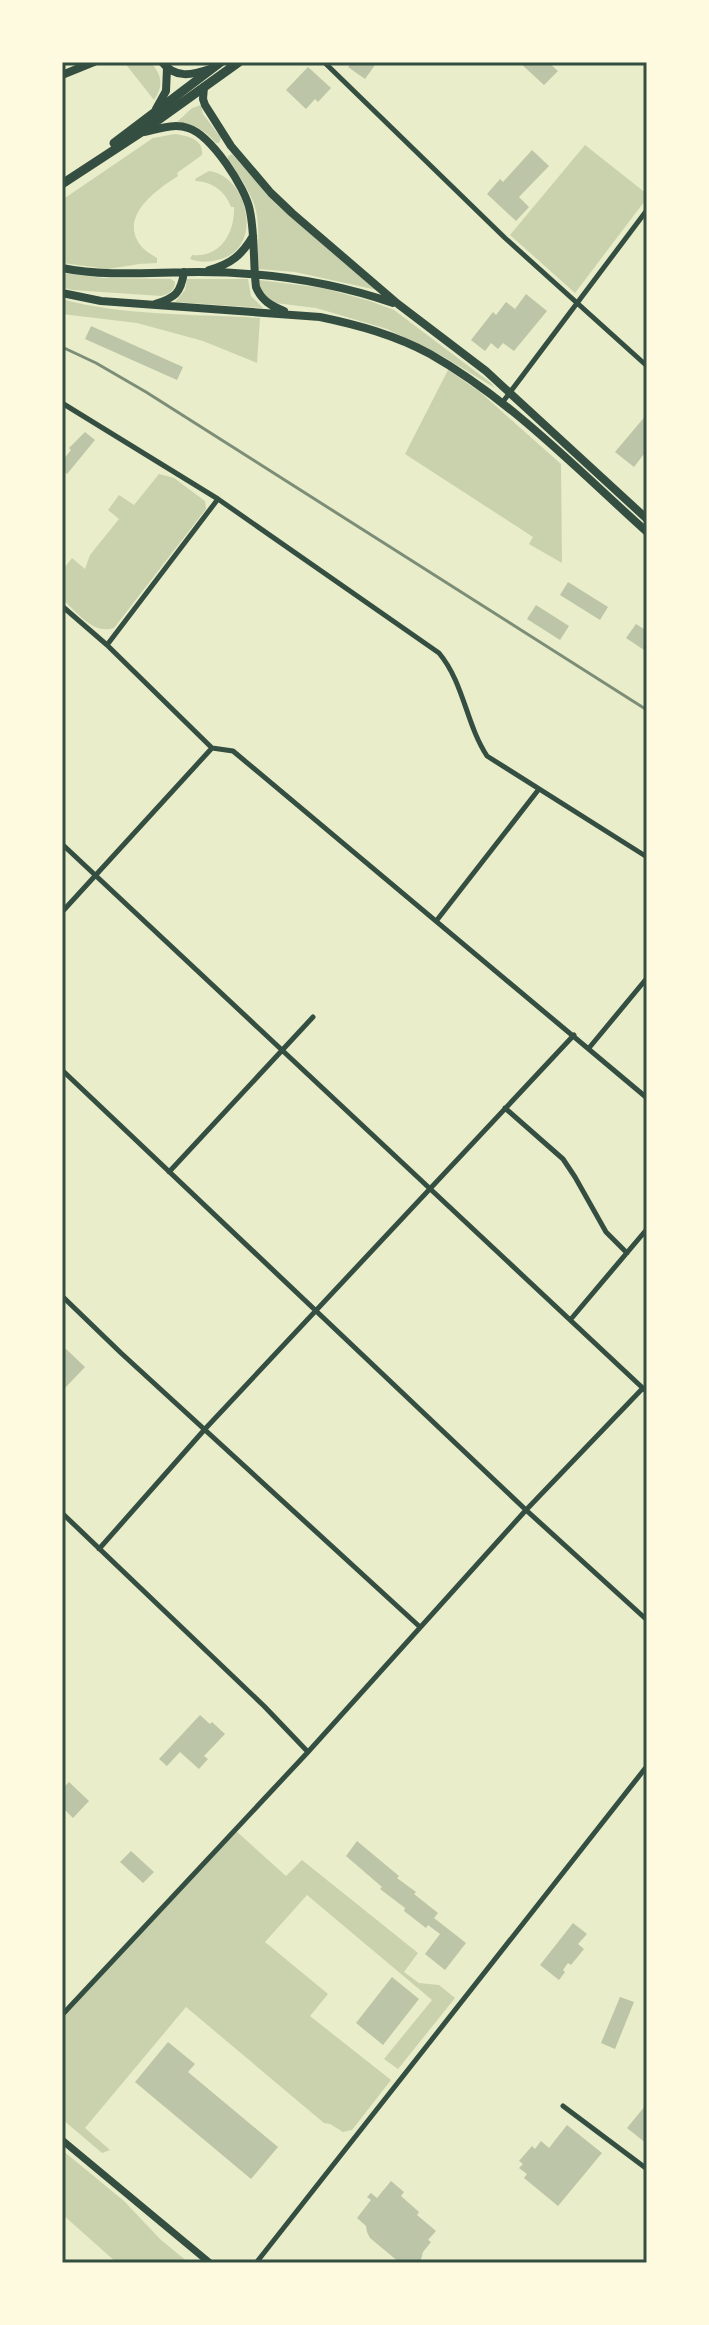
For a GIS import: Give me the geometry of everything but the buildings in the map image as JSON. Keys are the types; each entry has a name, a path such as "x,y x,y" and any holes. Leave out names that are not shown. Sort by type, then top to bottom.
{"highway":[{"path":"90,164 140,133 239,62"},
{"path":"62,184 218,65"}],"main road":[{"path":"62,75 94,62"},
{"path":"154,112 166,91 165,65 185,75 218,65"},
{"path":"204,87 205,105 231,146 271,193 398,304 486,371 647,519"},
{"path":"140,133 171,127 190,128 203,136 243,191 251,212 256,287 272,306 293,314"},
{"path":"218,155 231,146"},
{"path":"199,272 232,262 245,250 253,235"},
{"path":"62,268 101,273 254,274 317,281 398,304"},
{"path":"151,305 167,300 179,291 184,272"},
{"path":"62,293 101,301 293,314 350,323 400,340 471,380 502,403 647,532"},
{"path":"62,2140 210,2263"}],"street":[{"path":"324,62 505,238 647,366"},
{"path":"502,403 647,210"},
{"path":"62,403 218,499 439,653 456,678 487,756 647,857"},
{"path":"107,645 218,499"},
{"path":"62,606 107,645 212,748 233,751 647,1098"},
{"path":"62,912 212,748"},
{"path":"437,920 539,789"},
{"path":"62,844 645,1390 526,1510 308,1752 62,2015"},
{"path":"589,1048 647,978"},
{"path":"169,1172 313,1017"},
{"path":"99,1549 205,1429 574,1035"},
{"path":"62,1070 526,1510 647,1620"},
{"path":"505,1108 563,1159 606,1232 627,1253"},
{"path":"571,1319 647,1229"},
{"path":"62,1296 420,1627"},
{"path":"62,1513 308,1752"},
{"path":"256,2263 647,1766"},
{"path":"563,2106 647,2169"}],"green space":[{"path":"124,62 150,62 154,67 160,85 154,100"},
{"path":"201,105 203,114 221,138 219,143 199,128 177,122 192,108"},
{"path":"175,134 198,142 202,155 151,197 137,215 135,235 143,248 157,258 157,263 108,269 62,263 62,200 153,138"},
{"path":"585,145 647,194 647,198 575,293 510,235"},
{"path":"232,154 276,204 377,290 295,272 258,269 256,212 249,192 228,159"},
{"path":"209,171 233,185 246,212 246,227 243,241 234,252 221,259 202,262 190,259 192,255 202,255 218,248 229,234 234,216 234,207 222,192 213,185 196,181"},
{"path":"62,273 104,278 171,279 175,285 171,292 161,296 72,290 62,287"},
{"path":"187,279 248,279 251,296 263,308 175,302 185,290"},
{"path":"259,280 323,288 394,310 495,388 444,357 387,329 316,308 275,303 263,296"},
{"path":"62,299 109,309 260,318 257,363 203,341 137,323 62,314"},
{"path":"448,370 480,392 561,464 562,563 529,544 533,537 405,454"},
{"path":"159,474 174,478 205,501 206,509 114,628 99,628 86,621 62,599 62,571 72,558 85,569 90,555 119,519 108,510 119,495 134,505"},
{"path":"235,1830 286,1876 302,1860 418,1953 404,1972 419,1983 439,1985 455,1998 398,2069 384,2059 432,2000 307,1895 265,1942 328,1994 310,2016 391,2080 352,2130 343,2132 324,2123 186,2007 85,2128 110,2150 102,2153 62,2119 62,2015"},
{"path":"62,2150 124,2201 160,2239 189,2263 117,2263 62,2214"}],"railway":[{"path":"62,347 146,392 647,710"}]}
